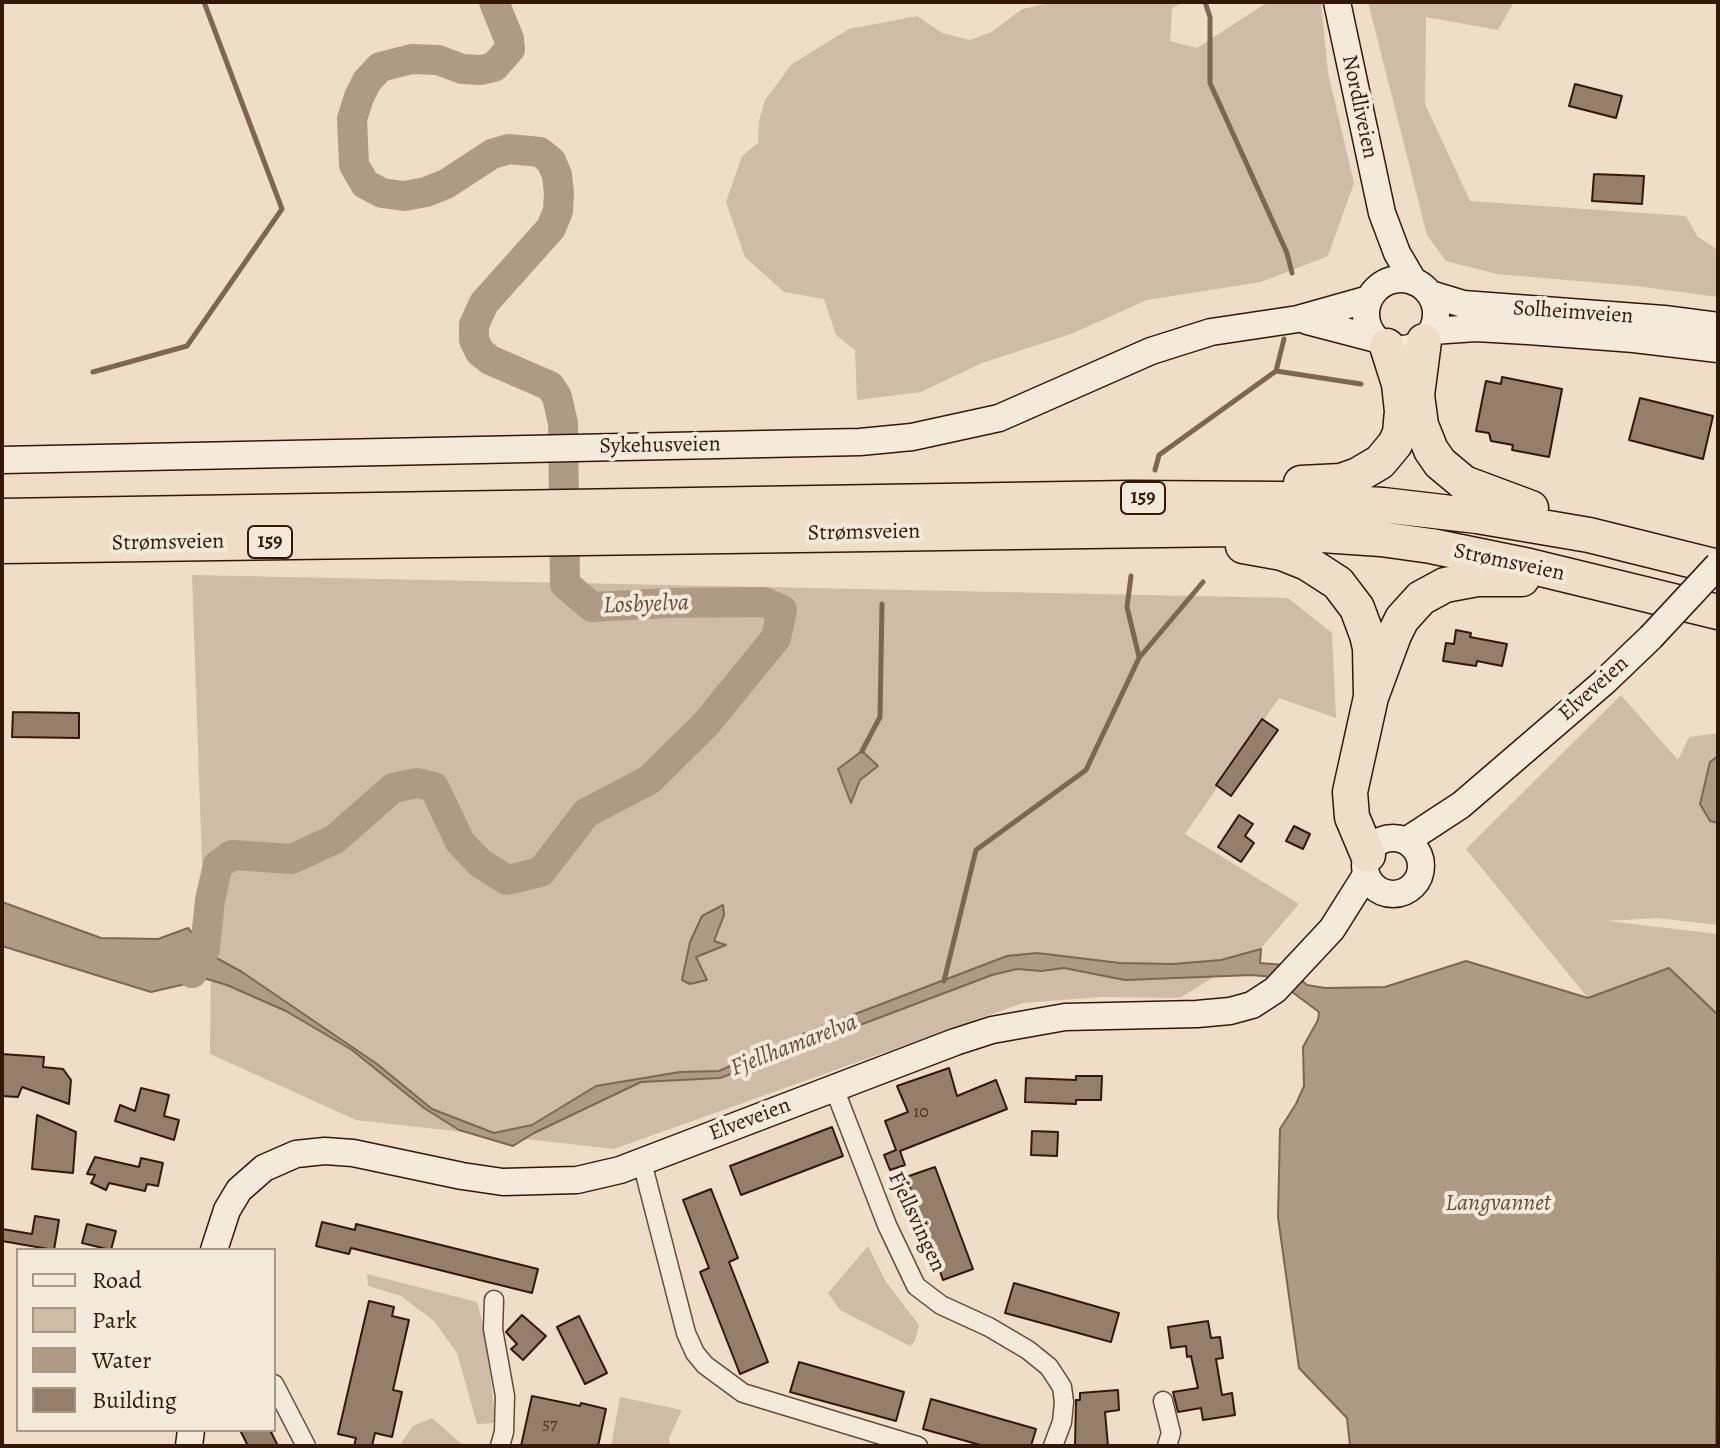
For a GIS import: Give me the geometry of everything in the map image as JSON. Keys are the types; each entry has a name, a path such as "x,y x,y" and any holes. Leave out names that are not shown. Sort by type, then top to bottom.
{"highway":[{"path":"1428,336 1417,384 1421,425 1440,463 1464,483 1522,506 1718,553"},
{"path":"696,505 874,489 1341,481 1380,462 1400,433 1401,395 1382,343"},
{"name":"Strømsveien","path":"595,522 696,505 1204,497 1335,502 1517,522 1589,535 1718,566"},
{"name":"Strømsveien","path":"2,516 538,523"},
{"name":"Strømsveien","path":"2,546 595,522 799,535 1123,529 1282,531 1431,546 1586,579 1718,612"},
{"path":"799,535 1200,541 1282,553 1326,573 1357,608 1370,648 1371,697"},
{"path":"1388,861 1367,813 1357,769 1371,697 1402,619 1432,591 1445,585 1477,579 1586,579"}],"main road":[{"name":"Nordliveien","path":"1337,2 1382,213 1397,253 1422,288"},
{"name":"Nordliveien","path":"1373,294 1382,213"},
{"path":"1399,279 1422,288 1436,316 1428,336 1406,349 1382,343 1368,324 1367,307 1373,294 1399,279"},
{"name":"Solheimveien","path":"1422,288 1463,304 1718,326"},
{"name":"Sykehusveien","path":"2,460 860,442 936,433 979,424 1018,411 1141,356 1197,336 1242,325 1298,319 1373,294"},
{"name":"Sykehusveien","path":"1298,319 1382,343"},
{"name":"Solheimveien","path":"1428,336 1476,328 1634,339 1718,349"},
{"name":"Elveveien","path":"215,1248 222,1220 245,1183 284,1158 310,1152 353,1153 482,1180 522,1183 591,1178 642,1162 963,1039 1008,1026 1086,1015 1230,1011 1258,1002 1275,990 1332,929 1388,861 1461,805 1603,683 1718,566"}],"street":[{"name":"Fjellsvingen","path":"834,1088 887,1225 916,1286 941,1305 989,1327 1028,1350 1049,1367 1062,1387 1062,1422 1053,1446"},
{"path":"642,1162 686,1333 695,1353 705,1365 743,1393 918,1446"},
{"path":"494,1300 493,1329 505,1396 504,1432 500,1446"},
{"path":"276,1388 306,1446"},
{"path":"1163,1401 1171,1433 1167,1446"}],"green space":[{"path":"1054,2 1184,2 1172,8 1170,41 1197,48 1268,2 1321,2 1328,73 1354,183 1328,256 1261,282 1147,300 1071,334 982,363 921,392 857,400 855,350 836,335 824,299 784,292 745,257 726,202 742,156 758,143 759,121 765,100 792,64 849,29 917,16 942,33 970,40 992,32 1022,9"},
{"path":"1368,2 1514,2 1498,30 1426,17 1425,104 1470,201 1686,216 1697,236 1718,250 1718,297 1636,286 1497,274 1446,261 1427,235"},
{"path":"192,575 1288,598 1332,633 1336,718 1279,698 1185,834 1299,904 1262,947 1180,998 1101,997 1023,1003 614,1149 356,1120 210,1054 211,955 205,949"},
{"path":"1621,695 1678,760 1689,737 1718,733 1718,925 1657,918 1607,921 1718,934 1718,1015 1669,968 1588,998 1466,849"},
{"path":"868,1246 886,1282 919,1325 915,1341 910,1346 840,1310 828,1293"},
{"path":"367,1274 477,1302 485,1332 496,1423 477,1424 457,1353 434,1321 401,1296 368,1286"},
{"path":"620,1397 682,1410 669,1438 670,1446 611,1446"},
{"path":"432,1418 464,1446 399,1446 413,1426"}],"water":[{"path":"862,751 878,766 860,780 851,803 838,769"},
{"path":"1718,756 1718,823 1710,821 1700,804 1710,762"},
{"name":"Langvannet","path":"2,902 101,938 158,939 188,928 211,955 242,972 377,1064 432,1109 494,1133 532,1125 596,1086 680,1072 719,1071 808,1032 1007,956 1037,953 1120,963 1173,964 1221,960 1261,949 1260,963 1284,965 1307,985 1325,988 1385,987 1466,961 1588,998 1669,968 1718,1015 1716,1446 1350,1446 1347,1418 1299,1368 1278,1217 1280,1129 1304,1086 1303,1047 1318,1020 1319,1012 1272,977 1252,975 1125,980 1064,968 1041,971 1017,969 992,975 720,1078 641,1082 513,1146 459,1130 424,1108 352,1050 286,1011 227,985 207,979 151,992 2,946"},
{"path":"723,905 724,915 714,941 726,945 696,957 707,980 690,984 682,980 690,942 702,916"}],"building":[{"path":"1575,84 1622,96 1616,118 1569,106"},
{"path":"1594,174 1644,176 1642,204 1592,201"},
{"path":"1502,377 1562,389 1549,457 1512,450 1513,445 1491,441 1489,433 1476,431 1486,381 1501,384"},
{"path":"1640,398 1713,416 1703,459 1629,440"},
{"path":"1456,630 1471,633 1470,637 1507,644 1502,666 1477,661 1476,666 1443,661 1446,643 1454,644"},
{"path":"13,712 79,713 79,738 12,737"},
{"path":"1262,719 1278,730 1231,796 1216,785"},
{"path":"1239,815 1253,824 1245,836 1254,843 1241,862 1218,847"},
{"path":"1294,826 1310,834 1303,849 1286,841"},
{"path":"2,1054 44,1057 43,1067 63,1069 71,1080 69,1104 22,1087 18,1097 2,1096"},
{"path":"949,1068 957,1096 996,1080 1007,1109 900,1151 905,1165 890,1170 884,1155 896,1150 885,1121 908,1112 897,1086"},
{"path":"1076,1076 1102,1076 1101,1100 1076,1100 1076,1104 1025,1102 1026,1078 1076,1080"},
{"path":"141,1088 169,1095 164,1116 179,1120 174,1140 115,1121 120,1105 135,1111"},
{"path":"37,1115 76,1132 73,1173 32,1169"},
{"path":"832,1127 843,1156 741,1195 730,1166"},
{"path":"1032,1131 1058,1132 1057,1156 1031,1155"},
{"path":"95,1157 139,1167 141,1158 163,1163 158,1186 147,1184 145,1191 109,1183 106,1190 91,1183 95,1175 87,1174"},
{"path":"935,1167 973,1269 943,1280 906,1177"},
{"path":"711,1189 738,1258 729,1262 768,1362 740,1374 700,1272 709,1268 683,1200"},
{"path":"35,1216 59,1220 54,1248 2,1241 2,1229 32,1234"},
{"path":"322,1222 355,1230 356,1224 538,1269 532,1293 351,1248 349,1254 316,1246"},
{"path":"87,1224 116,1231 112,1248 82,1243"},
{"path":"1014,1283 1119,1313 1111,1342 1005,1313"},
{"path":"369,1301 394,1307 392,1316 409,1320 393,1390 402,1392 392,1437 375,1433 372,1446 354,1446 356,1438 338,1434"},
{"path":"522,1315 546,1336 523,1360 511,1349 517,1344 506,1332"},
{"path":"579,1316 607,1373 585,1384 557,1327"},
{"path":"1208,1321 1211,1338 1220,1337 1223,1358 1216,1359 1222,1395 1232,1393 1235,1415 1203,1420 1201,1408 1178,1412 1173,1392 1198,1388 1191,1356 1187,1357 1186,1346 1171,1348 1168,1327"},
{"path":"799,1362 904,1392 896,1421 790,1392"},
{"path":"1118,1390 1119,1410 1105,1412 1108,1446 1075,1446 1076,1400 1080,1400 1080,1393"},
{"path":"532,1396 606,1409 598,1446 521,1446"},
{"path":"931,1399 1036,1429 1031,1446 984,1446 923,1429"},
{"path":"241,1432 271,1432 278,1446 248,1446"}],"waterway":[{"path":"93,372 187,346 282,209 204,2"},
{"name":"Losbyelva","path":"192,973 205,949 210,900 218,865 232,855 292,859 335,839 393,788 417,783 434,787 460,842 480,863 507,880 541,872 586,813 649,780 705,725 776,638 782,610 764,602 592,607 565,584 563,423 557,397 550,386 490,360 480,352 474,340 474,325 484,303 551,228 558,211 559,193 557,175 551,161 540,152 509,149 492,154 446,184 404,196 382,193 365,184 354,165 352,119 367,81 380,67 412,59 438,60 462,69 494,67 510,49 494,2"},
{"path":"1205,2 1210,17 1210,83 1287,253 1292,273"},
{"path":"1276,371 1284,339"},
{"path":"1155,470 1159,455 1276,371 1361,384"},
{"path":"1131,576 1127,607 1139,657"},
{"path":"944,981 976,850 1086,770 1139,658 1203,582"},
{"path":"862,751 880,717 882,604"}],"water label":[{"name":"Fjellhamarelva","path":"794,1046"}]}
